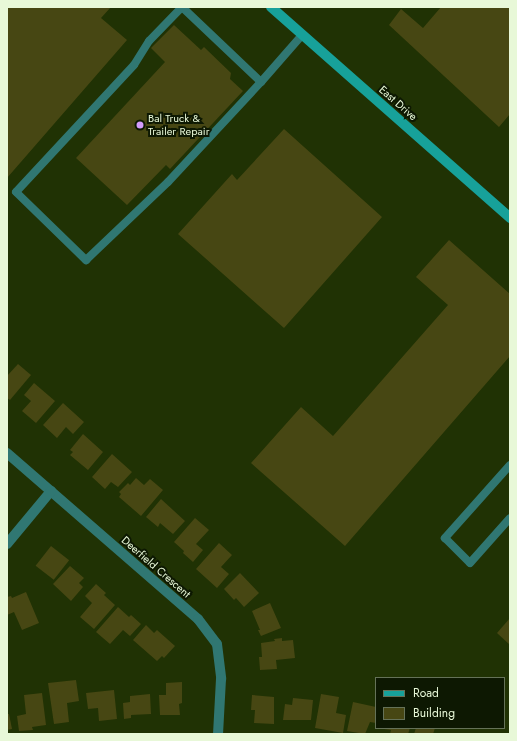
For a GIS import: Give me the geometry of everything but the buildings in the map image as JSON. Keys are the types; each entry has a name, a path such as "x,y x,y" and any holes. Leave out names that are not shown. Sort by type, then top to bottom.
{"street":[{"name":"East Drive","path":"271,7 510,218"},
{"name":"Deerfield Crescent","path":"7,453 198,619 217,644 221,679 218,734"},
{"path":"7,544 51,491"}],"lane":[{"path":"261,82 182,7 150,42 134,65 16,192 86,260 168,182 261,82 302,35"},
{"path":"510,465 444,538 470,563 510,518"}],"place":[{"name":"Bal Truck & Trailer Repair","path":"140,125"}]}
